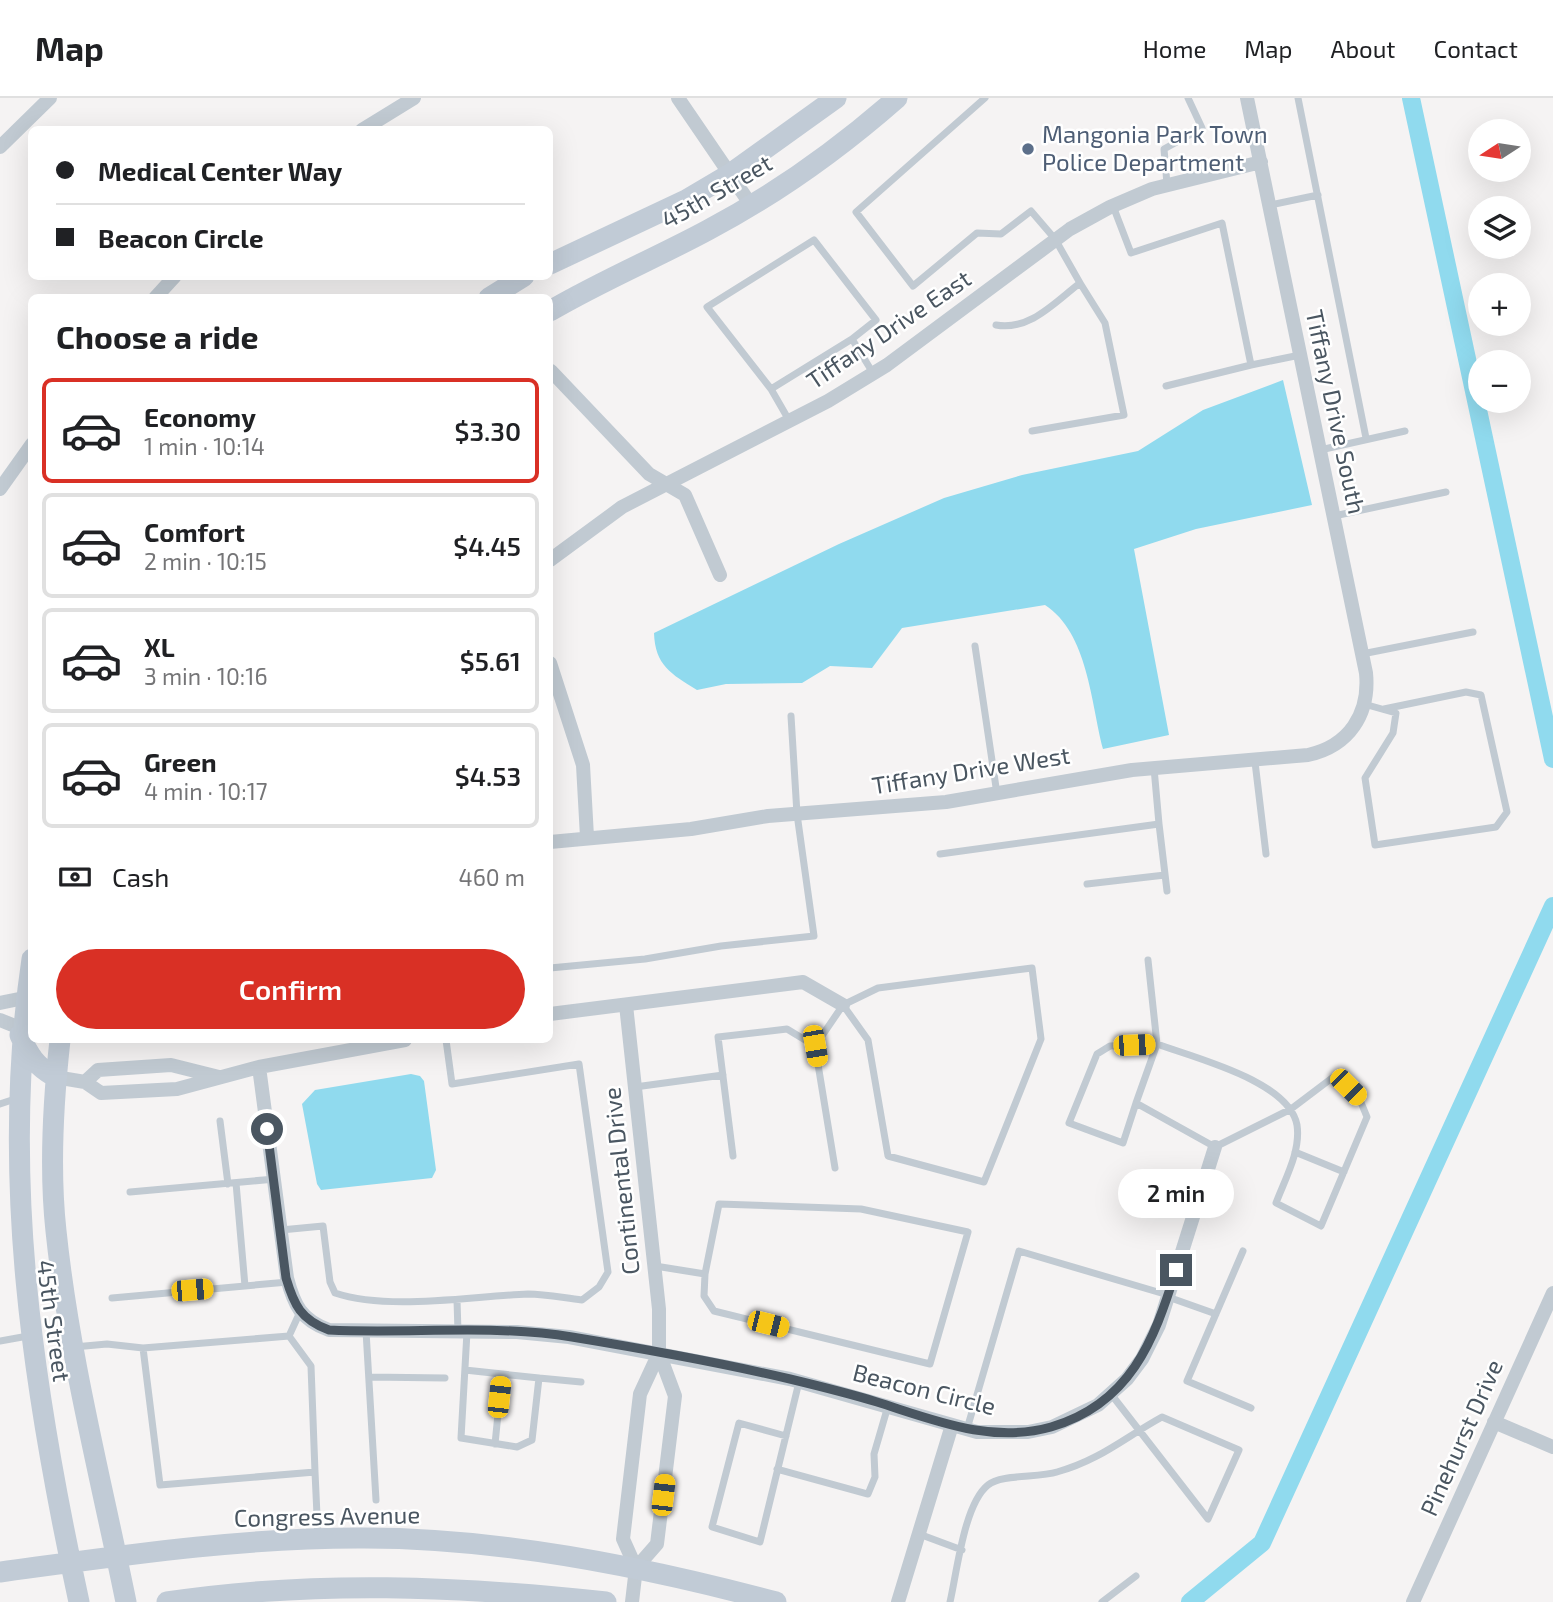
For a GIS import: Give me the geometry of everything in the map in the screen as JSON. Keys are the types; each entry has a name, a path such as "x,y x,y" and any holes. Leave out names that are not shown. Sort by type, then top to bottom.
{"main road":[{"name":"45th Street","path":"553,308 710,230 751,205 808,169 897,98"},
{"name":"45th Street","path":"553,263 627,230 730,174 827,101"},
{"path":"495,294 518,280"},
{"name":"45th Street","path":"28,979 7,1101 19,1277 37,1402 79,1602"},
{"path":"20,1030 29,1057 40,1069 55,1077"},
{"name":"45th Street","path":"60,1043 52,1133 55,1230 73,1347 126,1602"},
{"name":"Congress Avenue","path":"0,1572 205,1546 359,1538 457,1543 636,1568 776,1602"},
{"path":"167,1602 283,1588 363,1586 472,1589 606,1602"}],"street":[{"path":"0,147 50,98"},
{"path":"368,126 414,98"},
{"path":"678,98 751,205"},
{"name":"Tiffany Drive South","path":"1248,98 1362,654 1367,686 1364,704 1350,732"},
{"name":"Tiffany Drive East","path":"553,557 622,508 790,422 873,373 943,326 1055,239 1113,205 1167,184 1261,162"},
{"path":"159,294 171,280"},
{"path":"553,373 649,474 671,484 685,495 720,575"},
{"path":"0,489 28,450"},
{"path":"553,672 583,765 587,837"},
{"name":"Tiffany Drive West","path":"553,842 691,829 797,814 888,809 997,794 1073,778 1154,768 1255,762 1320,752 1350,732"},
{"path":"553,1014 803,982 843,1005"},
{"path":"0,1003 24,998"},
{"name":"Continental Drive","path":"626,1004 654,1265 659,1353 675,1396 657,1544 636,1568"},
{"path":"0,1020 20,1030"},
{"path":"55,1077 85,1082 101,1093 177,1089 259,1067 389,1043"},
{"path":"85,1082 98,1070 171,1065 221,1077"},
{"path":"259,1067 288,1282 301,1311"},
{"name":"Beacon Circle","path":"301,1311 312,1324 329,1330 569,1337 799,1382 967,1429 1002,1434 1052,1427 1076,1417 1111,1394 1142,1359 1154,1337 1168,1296 1214,1147"},
{"name":"Pinehurst Drive","path":"1413,1602 1553,1293"},
{"name":"Continental Drive","path":"632,1602 636,1568 623,1539 640,1394 659,1353"},
{"path":"1494,1422 1553,1447"},
{"path":"898,1602 952,1425"}],"lane":[{"path":"985,98 856,212 913,286 977,233 1001,234 1031,211 1055,239 1105,323 1124,415 1032,431"},
{"path":"1167,184 1164,149 1202,128 1188,98"},
{"path":"1298,98 1366,438"},
{"path":"1270,205 1318,195"},
{"path":"1113,205 1131,253 1222,223 1251,365"},
{"path":"771,389 876,320 814,240 707,306 771,389 790,422"},
{"path":"996,325 1012,328 1026,323 1080,284"},
{"path":"852,338 873,373"},
{"path":"1166,386 1300,355"},
{"path":"1320,450 1405,431"},
{"path":"1333,516 1446,492"},
{"path":"1362,654 1473,632"},
{"path":"975,646 997,794"},
{"path":"1364,704 1396,713 1394,733 1365,778 1375,845 1496,827 1507,812 1481,695 1466,692 1384,709"},
{"path":"553,968 645,960 721,946 814,936 797,814 791,716"},
{"path":"1255,762 1266,854"},
{"path":"1154,768 1167,891"},
{"path":"940,854 1159,824"},
{"path":"1087,884 1165,875"},
{"path":"1136,1103 1214,1147 1291,1109 1336,1075 1360,1100 1367,1117 1321,1226 1276,1203 1295,1152 1297,1126 1291,1109 1266,1086 1157,1044 1110,1046 1097,1054 1069,1123 1123,1143 1136,1103 1157,1044 1148,960"},
{"path":"835,1168 815,1046 843,1005 878,988 1032,968 1041,1040 984,1182 888,1156 868,1040 843,1005"},
{"path":"733,1156 719,1037 787,1029 815,1046"},
{"path":"281,1230 323,1226 330,1282 335,1293 354,1299 457,1300 531,1294 582,1300 599,1287 608,1272 579,1064 452,1084 446,1043"},
{"path":"634,1087 723,1075"},
{"path":"220,1121 232,1183 245,1286"},
{"path":"1295,1152 1344,1172"},
{"path":"130,1192 275,1179"},
{"path":"719,1203 861,1209 968,1232 930,1364 714,1311 704,1296 705,1274 719,1203"},
{"path":"967,1429 1019,1251 1168,1296 1216,1314"},
{"path":"1243,1251 1187,1381 1251,1408"},
{"path":"654,1265 705,1274"},
{"path":"112,1298 288,1282"},
{"path":"457,1300 463,1332 465,1370 461,1438 517,1447 532,1440 539,1378"},
{"path":"289,1336 301,1311"},
{"path":"366,1332 376,1500"},
{"path":"0,1340 28,1336"},
{"path":"73,1347 107,1344 143,1348 289,1336"},
{"path":"289,1336 311,1366 319,1539"},
{"path":"143,1348 160,1485 316,1472"},
{"path":"465,1370 581,1382"},
{"path":"495,1444 502,1374"},
{"path":"369,1377 446,1378"},
{"path":"786,1436 739,1423 712,1528 760,1542 777,1469 786,1436 799,1382"},
{"path":"950,1602 974,1505 988,1485 1001,1479 1052,1474 1092,1461 1140,1430 1162,1417 1239,1450 1209,1519 1140,1430 1111,1394"},
{"path":"777,1469 868,1494 875,1477 874,1454 888,1406"},
{"path":"919,1534 962,1550"},
{"path":"1102,1602 1136,1576"}],"water":[{"path":"1283,380 1312,505 1196,529 1134,549 1169,735 1103,749 1086,670 1079,651 1071,633 1045,605 902,628 872,668 830,666 802,683 726,684 697,690 666,668 657,653 654,633 839,544 944,498 1022,475 1138,451 1203,410"},
{"path":"411,1074 420,1076 424,1081 436,1170 432,1178 321,1190 317,1184 302,1104 315,1090"}],"waterway":[{"path":"1411,98 1553,759"},
{"path":"1190,1602 1262,1543 1553,906"}],"place":[{"name":"Mangonia Park Town Police Department","path":"1028,149"}],"route":[{"path":"267,1129 286,1278 292,1297 312,1324 329,1330 366,1332 517,1332 569,1337 790,1379 977,1432 1002,1434 1052,1427 1076,1417 1108,1397 1127,1379 1154,1337 1176,1270"}]}
